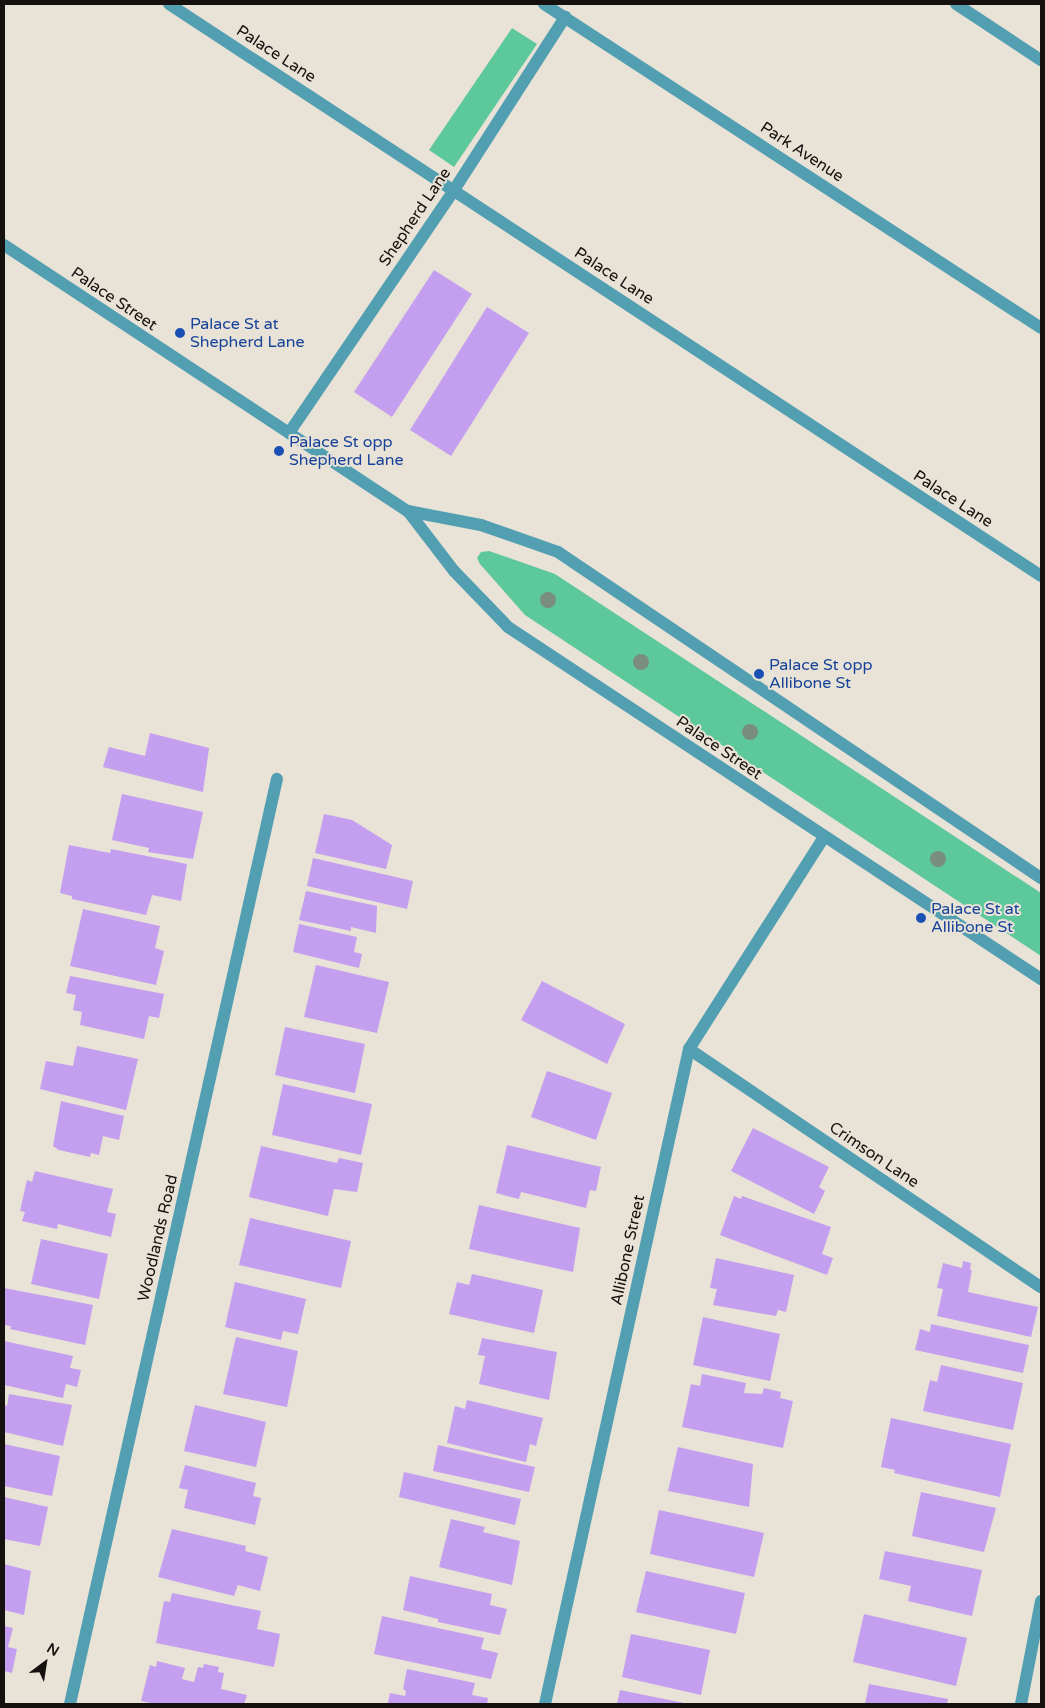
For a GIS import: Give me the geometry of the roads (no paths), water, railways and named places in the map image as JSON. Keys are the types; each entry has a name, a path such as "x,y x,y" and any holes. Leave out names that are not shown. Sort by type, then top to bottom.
{"street":[{"name":"Palace Lane","path":"169,4 1041,576"},
{"name":"Park Avenue","path":"544,4 1041,328"},
{"path":"956,4 1041,60"},
{"name":"Shepherd Lane","path":"289,433 454,190 564,17"},
{"name":"Palace Street","path":"4,246 408,511 454,571 508,627 1041,979"},
{"name":"Palace Street","path":"408,511 481,525 558,552 1041,878"},
{"name":"Woodlands Road","path":"70,1704 277,779"},
{"name":"Allibone Street","path":"545,1704 689,1049 824,837"},
{"name":"Crimson Lane","path":"689,1049 1041,1287"},
{"path":"1022,1704 1041,1601"}],"place":[{"name":"Palace St at Shepherd Lane","path":"180,333"},
{"name":"Palace St opp Shepherd Lane","path":"279,451"},
{"name":"Palace St opp Allibone St","path":"759,674"},
{"name":"Palace St at Allibone St","path":"921,918"}]}
